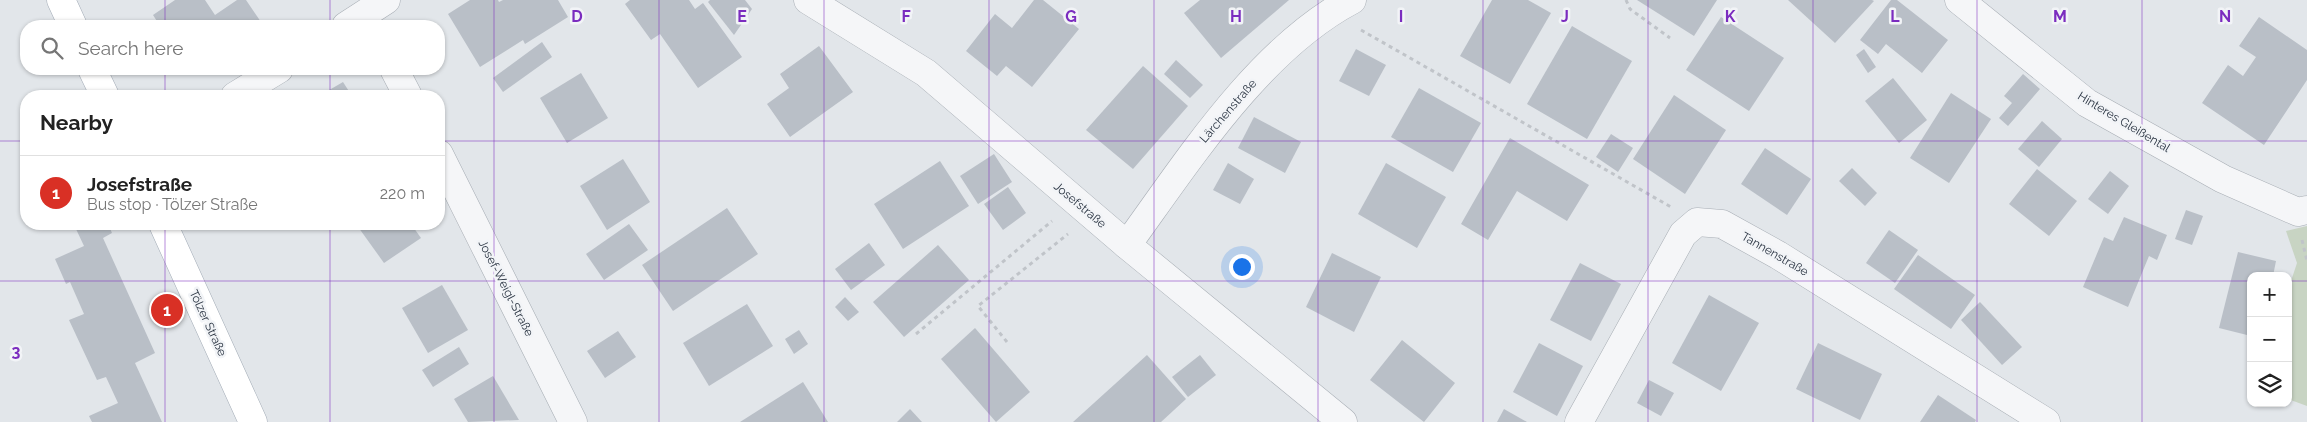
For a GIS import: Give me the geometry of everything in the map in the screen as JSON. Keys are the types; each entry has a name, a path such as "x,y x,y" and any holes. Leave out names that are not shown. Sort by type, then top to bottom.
{"main road":[{"path":"61,0 70,20"},
{"path":"95,75 102,90"},
{"name":"Tölzer Straße","path":"166,230 252,422"}],"street":[{"name":"Josefstraße","path":"808,0 926,73 1128,245 1343,422"},
{"name":"Hinteres Gleißental","path":"1959,0 2087,103 2223,179 2298,212 2307,210"},
{"name":"Lärchenstraße","path":"1128,245 1210,130 1279,54 1341,6"},
{"path":"245,90 269,75"},
{"path":"397,75 405,90"},
{"name":"Josef-Weigl-Straße","path":"445,166 573,422"},
{"path":"1579,422 1683,234 1697,222"},
{"name":"Tannenstraße","path":"1697,222 1722,224 1778,255 2046,422"}],"path":[{"path":"1626,0 1630,9 1670,38"},
{"path":"1341,6 1697,222"},
{"path":"916,334 1084,208"},
{"path":"1007,342 978,306 1084,208"},
{"path":"2301,237 2307,262"}],"green space":[{"path":"2307,226 2307,406 2292,400 2292,278 2297,263 2286,231"}],"building":[{"path":"175,0 205,0 215,15 237,0 246,0 260,20 156,20 153,15"},
{"path":"470,0 498,0 499,2 503,0 558,0 568,17 525,44 523,40 480,67 448,14"},
{"path":"630,0 689,0 695,9 703,3 742,57 698,88 660,34 651,40 625,4"},
{"path":"710,0 745,0 752,9 734,35 708,2"},
{"path":"1034,0 1043,0 1079,29 1032,87 1006,66 997,76 966,51 995,14 1012,28"},
{"path":"1200,0 1289,0 1221,58 1184,13"},
{"path":"1492,0 1528,0 1551,13 1510,84 1460,56"},
{"path":"1637,0 1717,0 1694,36"},
{"path":"1788,0 1872,0 1874,1 1835,43"},
{"path":"1891,0 1897,0 1948,40 1922,73 1886,44 1878,54 1860,40"},
{"path":"1721,17 1784,58 1749,111 1686,70"},
{"path":"2259,17 2307,50 2307,80 2264,145 2202,103 2228,65 2243,76 2256,57 2239,46"},
{"path":"1572,26 1632,61 1587,139 1527,104"},
{"path":"542,42 552,57 503,92 493,78"},
{"path":"819,46 853,92 790,137 767,104 789,88 780,74"},
{"path":"1356,49 1386,65 1369,96 1339,81"},
{"path":"1864,49 1876,67 1868,73 1856,55"},
{"path":"1176,60 1203,85 1190,98 1164,74"},
{"path":"1143,66 1188,106 1133,169 1086,130"},
{"path":"581,73 608,118 567,143 540,98"},
{"path":"2023,74 2040,89 2008,126 1999,118 2012,103 2004,96"},
{"path":"1893,78 1927,120 1899,143 1865,101"},
{"path":"343,82 348,90 329,90"},
{"path":"1419,88 1481,123 1453,172 1391,137"},
{"path":"1951,93 1991,119 1949,183 1910,158"},
{"path":"1674,95 1726,130 1685,194 1633,159"},
{"path":"1254,117 1301,142 1285,173 1238,148"},
{"path":"2042,121 2062,139 2039,167 2018,149"},
{"path":"1611,134 1633,148 1618,172 1596,157"},
{"path":"1510,138 1589,185 1567,221 1517,191 1488,240 1461,224"},
{"path":"1765,148 1811,179 1787,215 1741,184"},
{"path":"994,154 1012,182 978,204 960,176"},
{"path":"623,159 650,202 607,230 580,186"},
{"path":"940,161 969,206 903,249 874,204"},
{"path":"1228,163 1254,179 1240,204 1213,190"},
{"path":"1386,163 1446,197 1417,248 1358,214"},
{"path":"1852,168 1877,193 1865,206 1839,181"},
{"path":"2037,169 2077,201 2049,236 2009,204"},
{"path":"2110,171 2129,186 2108,214 2088,199"},
{"path":"1008,187 1026,213 1003,230 984,204"},
{"path":"727,208 758,254 673,311 642,265"},
{"path":"2186,210 2203,216 2192,245 2175,239"},
{"path":"2124,217 2167,235 2157,260 2149,256 2128,307 2083,287 2104,237 2113,241"},
{"path":"629,224 648,250 604,280 586,254"},
{"path":"76,230 111,230 112,233 103,238 155,353 135,363 162,422 92,422 89,416 118,403 106,377 97,380 69,320 84,314 70,282 66,284 55,259 84,246"},
{"path":"360,230 415,230 421,238 384,263"},
{"path":"1889,230 1918,250 1895,283 1866,263"},
{"path":"869,243 885,265 851,290 835,269"},
{"path":"938,245 969,280 904,337 873,302"},
{"path":"2238,252 2276,261 2274,272 2247,272 2247,335 2219,328"},
{"path":"1332,253 1381,277 1354,332 1306,307"},
{"path":"1918,255 1975,295 1951,329 1894,289"},
{"path":"1580,263 1621,284 1591,341 1550,320"},
{"path":"442,285 468,330 428,353 402,308"},
{"path":"1709,295 1759,323 1721,391 1672,363"},
{"path":"845,297 859,312 848,321 835,307"},
{"path":"1980,302 2022,347 2002,365 1961,320"},
{"path":"747,304 773,346 709,386 683,343"},
{"path":"975,328 1030,392 996,422 941,359"},
{"path":"799,330 808,344 794,354 785,339"},
{"path":"618,331 636,357 605,378 587,351"},
{"path":"1402,340 1455,383 1424,422 1370,380"},
{"path":"1539,343 1583,366 1557,416 1513,392"},
{"path":"1818,343 1882,374 1860,420 1796,389"},
{"path":"459,347 469,364 433,387 422,370"},
{"path":"1147,355 1186,399 1161,422 1073,422"},
{"path":"1200,355 1216,375 1188,397 1172,377"},
{"path":"493,376 519,420 468,422 454,399"},
{"path":"1649,380 1674,393 1661,416 1637,403"},
{"path":"803,382 828,422 740,422"},
{"path":"1938,395 1976,420 1975,422 1920,422"},
{"path":"910,409 922,422 897,422"},
{"path":"1504,409 1527,422 1497,422"}],"place":[{"name":"Josefstraße","path":"167,310"}]}
